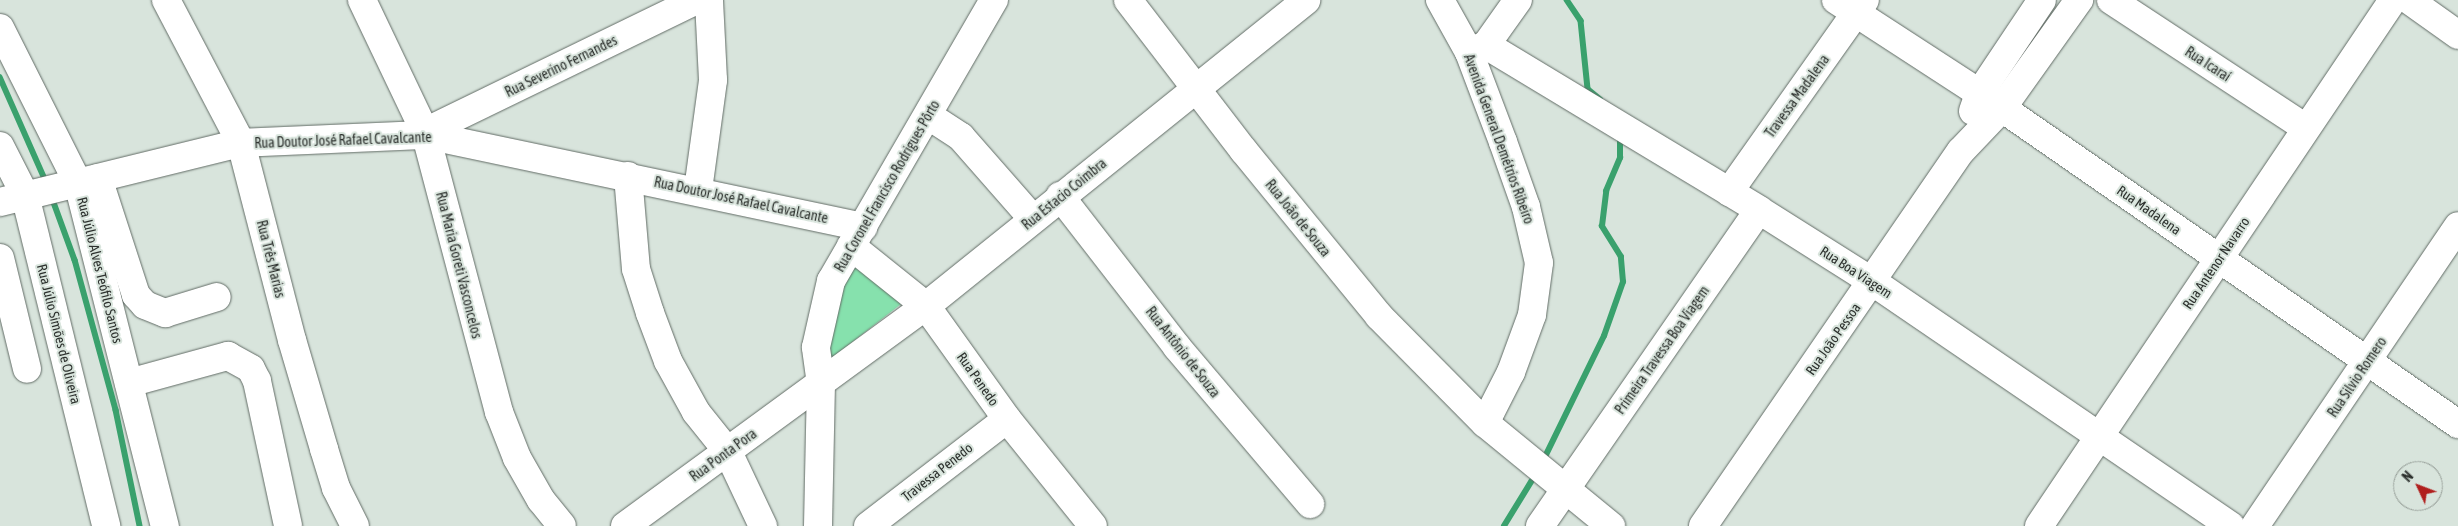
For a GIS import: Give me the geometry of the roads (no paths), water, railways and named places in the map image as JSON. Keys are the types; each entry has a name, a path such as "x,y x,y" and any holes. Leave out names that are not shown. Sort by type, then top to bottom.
{"street":[{"name":"Rua Três Marias","path":"166,0 242,143 311,404 336,488 355,526"},
{"name":"Rua Maria Goreti Vasconcelos","path":"362,0 425,134 499,412 516,458 541,500 562,526"},
{"name":"Rua Severino Fernandes","path":"425,134 697,0"},
{"path":"698,190 714,80 709,0"},
{"name":"Rua Coronel Francisco Rodrigues Pôrto","path":"818,526 821,384 816,347 820,316 831,281 929,116 994,0"},
{"name":"Rua João de Souza","path":"1128,0 1194,88 1379,316 1485,423 1611,526"},
{"name":"Rua Estacio Coimbra","path":"821,384 926,306 1194,88 1306,0"},
{"name":"Avenida General Demétrios Ribeiro","path":"1440,0 1477,49 1526,207 1539,263 1532,315 1510,372 1485,423"},
{"path":"1477,49 1518,0"},
{"name":"Rua João Pessoa","path":"1961,151 1979,94 2042,0"},
{"name":"Rua João Pessoa","path":"1703,526 1873,282 1961,151 2002,108 2079,0"},
{"name":"Rua Icaraí","path":"2111,0 2306,128"},
{"name":"Rua Antenor Navarro","path":"2039,526 2393,0"},
{"path":"2409,0 2458,35"},
{"name":"Rua Madalena","path":"1852,4 1979,94 2002,108 2458,424"},
{"name":"Travessa Madalena","path":"1729,192 1852,4"},
{"name":"Rua Júlio Alves Teófilo Santos","path":"0,28 88,181 129,384 165,526"},
{"name":"Rua Boa Viagem","path":"1477,49 1632,133 1873,282 2230,526"},
{"path":"929,116 961,137 1033,219"},
{"name":"Rua Doutor José Rafael Cavalcante","path":"13,198 242,143 425,134 698,190 857,236"},
{"name":"Rua Júlio Simões de Oliveira","path":"0,146 106,526"},
{"path":"628,176 636,269 668,361 696,412 728,452 763,526"},
{"path":"88,181 136,295 145,305 165,313 217,297"},
{"name":"Rua Antônio de Souza","path":"1060,196 1190,363 1310,504"},
{"name":"Primeira Travessa Boa Viagem","path":"1565,490 1759,210"},
{"name":"Rua Silvio Romero","path":"2255,526 2368,362 2458,226"},
{"name":"Rua Penedo","path":"857,236 926,306 1006,419 1093,526"},
{"path":"0,258 27,370"},
{"path":"129,384 228,356 251,369 257,381 288,526"},
{"name":"Rua Ponta Pora","path":"625,526 821,384"},
{"name":"Travessa Penedo","path":"868,526 1006,419"},
{"path":"1540,526 1565,490"}],"waterway":[{"path":"1567,0 1581,21 1588,89 1600,99"},
{"path":"0,77 45,179"},
{"path":"1543,461 1604,336 1623,282 1621,257 1602,226 1606,191 1620,158 1620,136"},
{"path":"53,200 75,260 116,410 140,526"},
{"path":"1504,526 1531,482"}]}
